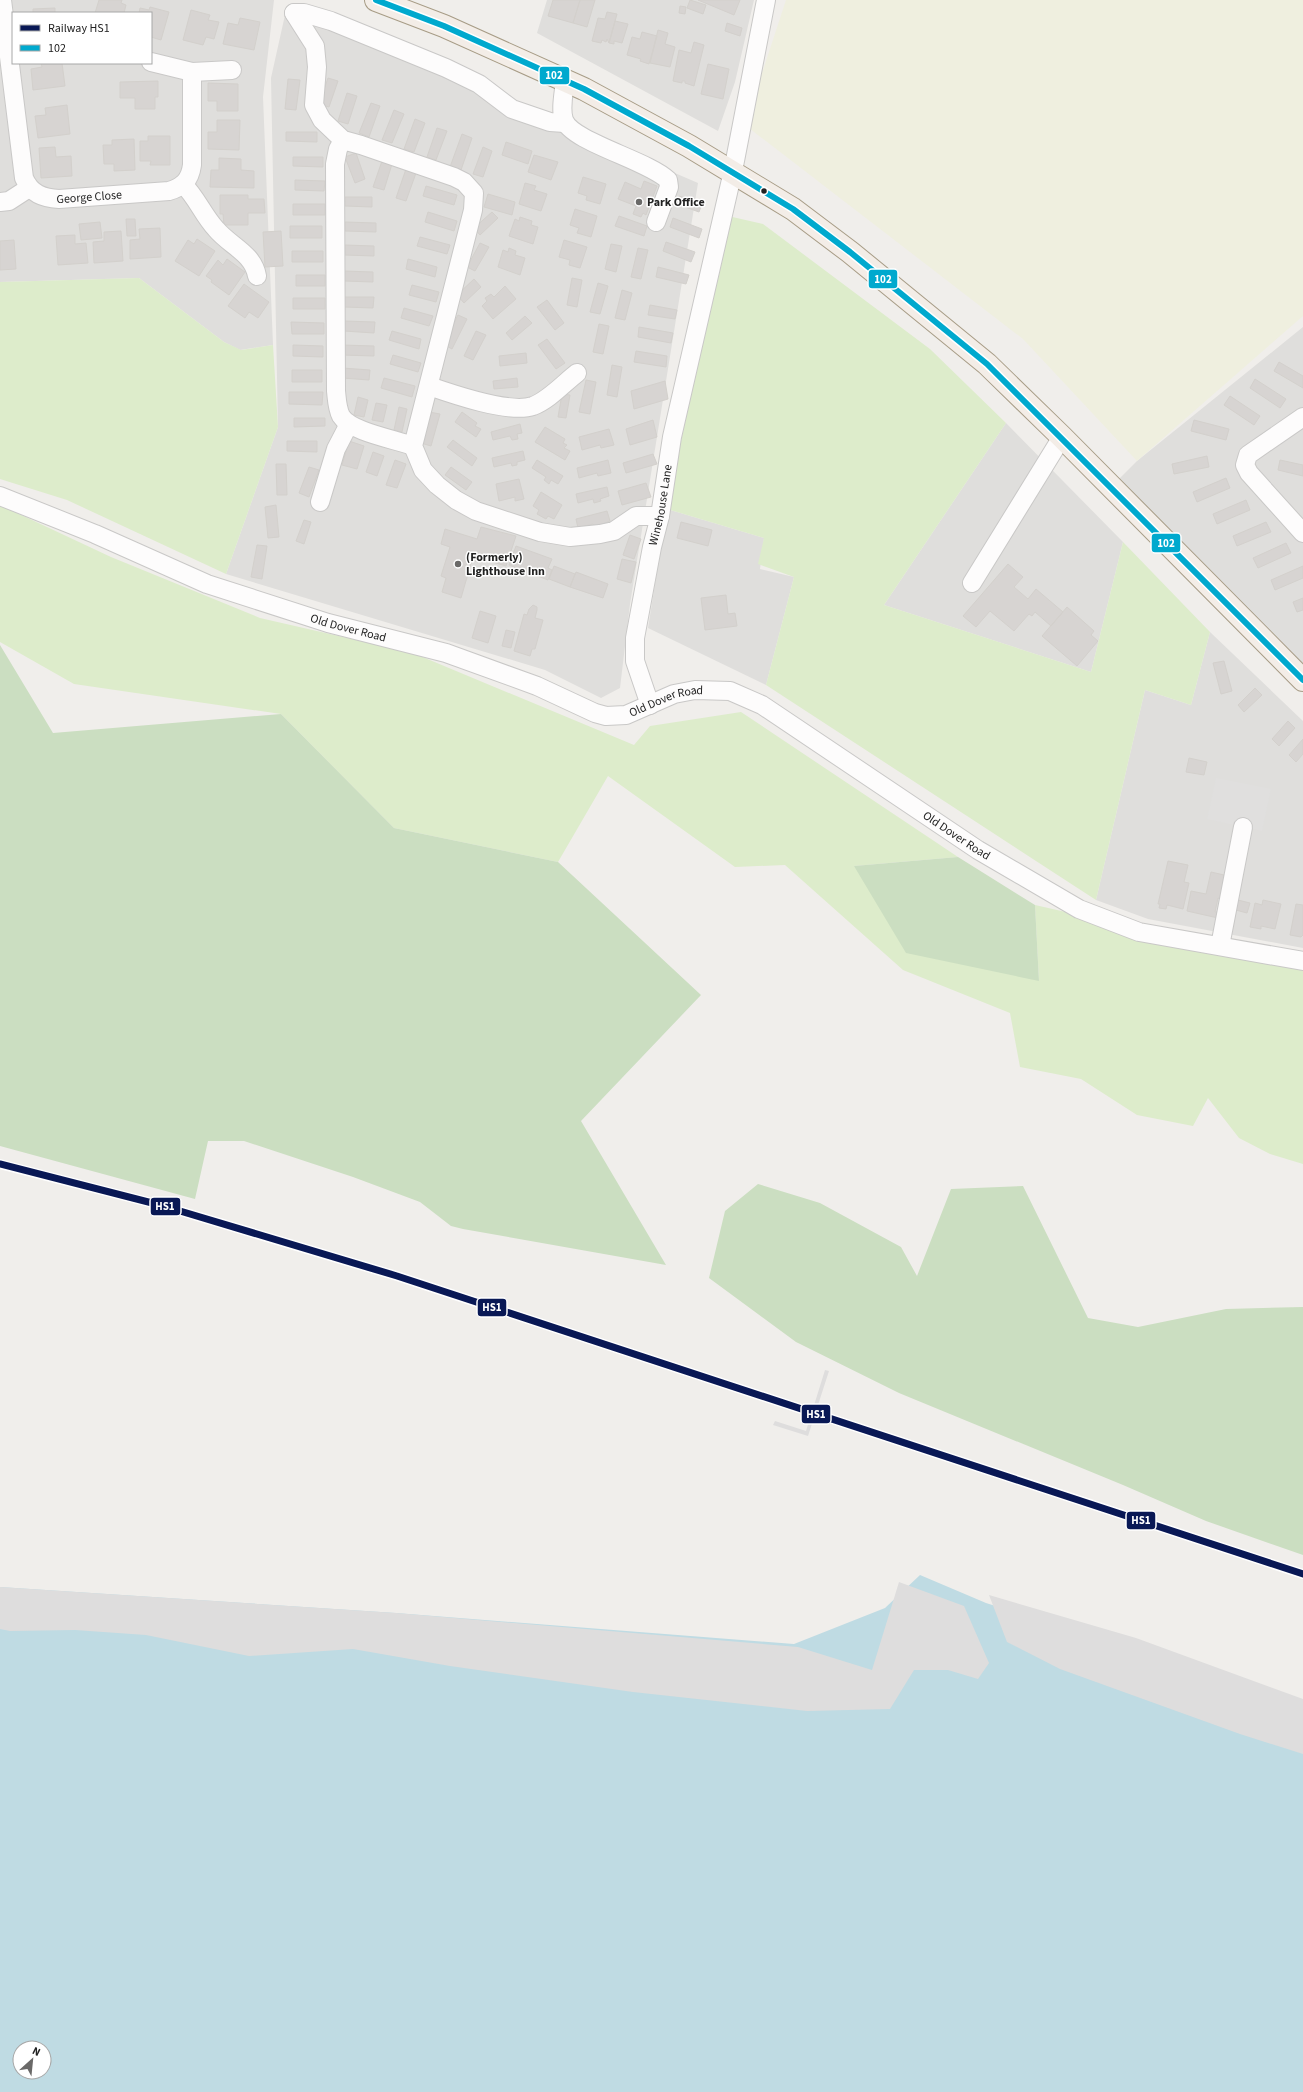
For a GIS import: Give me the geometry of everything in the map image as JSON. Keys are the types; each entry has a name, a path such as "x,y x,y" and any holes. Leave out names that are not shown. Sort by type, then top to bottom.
{"main road":[{"path":"376,0 444,26 565,80 733,172 793,209 910,300 987,364 1062,437 1303,680"}],"street":[{"path":"0,202 8,201 29,188 24,172 2,0"},
{"name":"Winehouse Lane","path":"650,704 635,661 636,638 652,547 660,516 672,437 733,172 766,0"},
{"path":"565,123 550,122 512,109 478,84 446,68 331,21 304,13 294,13 315,46 316,67 313,99 315,110 322,120 343,140 454,177 464,182 474,193 473,210 448,303 429,386 413,446 423,470 437,485 456,500 476,511 540,532 570,537 600,534 614,531 636,516 660,516"},
{"path":"152,62 192,72 232,70"},
{"path":"192,72 192,165 191,174 183,184 192,193 216,230 250,259 255,267 257,276"},
{"path":"565,80 562,115 565,123 574,132 601,146 653,168 668,180 669,187 656,222"},
{"path":"343,140 338,149 335,164 336,391 338,408 341,416 349,424 366,432 413,446"},
{"name":"George Close","path":"29,188 42,197 59,200 169,191 183,184"},
{"path":"429,386 490,404 525,407 539,402 577,373"},
{"path":"1303,417 1248,455 1245,465 1249,473 1303,533"},
{"path":"320,502 333,456 342,434 349,424"},
{"path":"972,583 1062,437"},
{"name":"Old Dover Road","path":"0,496 94,534 207,584 328,623 446,653 537,686 594,713 616,717 638,711 650,704 674,694 695,690 722,690 748,697 978,850 1078,909 1139,932 1303,962"},
{"path":"1220,946 1243,827"}],"shaded area":[{"path":"0,0 274,0 263,97 273,345 240,350 224,342 139,278 0,282"},
{"path":"547,0 754,0 735,82 718,131 537,33"},
{"path":"287,6 698,183 630,604 620,688 601,698 545,670 226,574 278,427 271,78"},
{"path":"1303,327 1303,666 1117,481 1137,461"},
{"path":"1006,423 1123,542 1091,672 884,605"},
{"path":"667,509 764,538 760,569 794,577 766,685 648,628"},
{"path":"1210,632 1303,721 1303,948 1148,919 1096,900 1145,690 1191,705"},
{"path":"1216,778 1271,789 1262,831 1207,819"}],"green space":[{"path":"786,0 1303,0 1303,316 1137,461 1023,339 745,125"},
{"path":"728,216 763,224 930,349 1006,423 884,605 1091,672 1123,542 1210,632 1191,705 1145,690 1096,900 766,685 794,577 758,564 764,538 667,509"},
{"path":"139,278 224,342 241,350 273,345 278,427 226,574 67,500 0,479 0,282"},
{"path":"0,505 111,557 260,618 413,653 634,745 650,726 741,712 958,857 854,866 1039,981 1035,905 1303,966 1303,1164 1270,1154 1239,1138 1208,1098 1193,1126 1137,1115 1081,1079 1020,1067 1010,1013 903,970 785,865 735,867 608,776 558,862 394,828 281,714 74,684 0,642"},
{"path":"0,645 53,733 281,714 394,828 558,862 701,995 581,1121 666,1265 451,1226 420,1202 353,1177 244,1141 208,1141 195,1199 0,1146"},
{"path":"958,857 1035,905 1039,981 906,953 854,866"},
{"path":"758,1184 820,1203 901,1247 917,1276 951,1189 1023,1186 1088,1318 1138,1327 1226,1309 1303,1307 1303,1555 1206,1521 1123,1485 899,1393 796,1342 709,1278 725,1211"}],"water":[{"path":"920,1575 986,1603 1134,1650 1303,1711 1303,2092 0,2092 0,1587 396,1613 794,1644 885,1608"}],"pier":[{"path":"825,1370 829,1371 808,1436 773,1425 775,1421 806,1431"},
{"path":"899,1582 964,1606 989,1663 978,1679 948,1670 914,1670 890,1709 807,1711 633,1692 450,1666 353,1649 249,1656 146,1635 75,1630 10,1631 0,1629 0,1587 396,1613 798,1647 872,1670"},
{"path":"989,1595 1136,1638 1303,1699 1303,1754 1240,1734 1060,1669 1007,1642"}],"building":[{"path":"99,0 122,0 121,3 126,5 124,12 95,12"},
{"path":"553,0 580,0 573,23 548,16"},
{"path":"580,0 595,0 587,27 573,23"},
{"path":"690,0 706,5 703,14 687,8"},
{"path":"698,0 740,0 734,15"},
{"path":"680,6 686,7 685,14 679,13"},
{"path":"150,7 169,12 161,40 152,37 152,12 139,12 140,8 149,10"},
{"path":"55,8 55,12 33,12 33,9"},
{"path":"191,10 210,15 208,20 219,22 214,39 206,37 203,45 183,40"},
{"path":"607,12 617,14 609,43 607,39 606,42 602,40 601,43 592,41 598,18 605,19"},
{"path":"240,18 260,22 254,50 223,44 228,23 238,25"},
{"path":"615,21 628,24 622,43 614,41 614,44 609,43"},
{"path":"727,23 742,28 740,36 725,31"},
{"path":"658,30 668,33 665,44 675,47 670,67 650,63"},
{"path":"642,32 657,36 649,64 640,61 641,59 627,55 632,37 640,39"},
{"path":"694,42 704,45 694,86 685,83 685,81 682,81 682,83 673,81 679,50 691,53"},
{"path":"41,64 62,64 65,86 33,90 31,69 42,67"},
{"path":"708,64 729,69 723,99 701,94"},
{"path":"328,78 338,81 329,107 319,104"},
{"path":"288,79 300,80 296,110 285,109"},
{"path":"158,81 158,97 155,97 155,109 135,109 135,98 120,98 120,82"},
{"path":"208,83 238,84 238,111 217,111 217,101 208,101"},
{"path":"347,93 357,96 348,124 338,121"},
{"path":"371,103 380,106 369,137 359,133"},
{"path":"67,105 70,134 38,138 35,116 46,115 45,108"},
{"path":"394,110 404,114 392,143 382,140"},
{"path":"415,119 425,123 414,152 404,149"},
{"path":"217,120 240,120 239,150 208,149 208,132 217,132"},
{"path":"437,128 447,131 436,160 427,157"},
{"path":"286,132 317,132 317,142 286,141"},
{"path":"462,134 472,138 461,170 450,167"},
{"path":"148,136 170,136 170,165 150,165 151,161 140,161 140,141 148,141"},
{"path":"134,139 135,170 114,171 114,164 104,164 103,145 112,145 112,140"},
{"path":"506,142 532,151 528,164 502,155"},
{"path":"55,147 56,157 71,156 72,176 41,178 39,148"},
{"path":"483,147 492,151 483,177 473,174"},
{"path":"356,153 365,179 355,183 345,157"},
{"path":"534,155 558,162 551,180 528,172"},
{"path":"293,157 323,157 323,167 293,166"},
{"path":"219,158 241,159 241,170 254,171 254,188 210,187 211,170 219,170"},
{"path":"382,161 392,164 384,190 373,187"},
{"path":"406,169 416,173 406,201 396,198"},
{"path":"583,177 606,184 600,204 586,200 587,196 578,193"},
{"path":"295,180 325,181 324,191 295,190"},
{"name":"Park Office","path":"644,181 657,186 646,215 643,213 641,217 633,214 636,206 618,199 625,182 641,189"},
{"path":"525,183 536,186 534,190 547,194 541,211 519,204"},
{"path":"426,186 457,195 454,205 423,196"},
{"path":"488,194 515,202 512,215 484,207"},
{"path":"220,195 248,195 248,199 264,199 265,213 248,213 248,225 224,225 223,214 220,214"},
{"path":"679,196 702,204 699,212 677,204"},
{"path":"345,197 372,197 372,207 345,206"},
{"path":"293,204 325,204 325,215 293,215"},
{"path":"575,209 597,216 591,237 577,233 579,228 570,225"},
{"path":"428,212 457,221 454,231 425,222"},
{"path":"492,212 498,218 480,235 474,228"},
{"path":"619,216 647,226 644,236 615,226"},
{"path":"520,217 532,221 531,225 538,227 533,244 509,236 515,219 519,221"},
{"path":"673,218 702,229 699,238 670,227"},
{"path":"126,219 135,219 136,236 127,236"},
{"path":"100,222 102,238 81,240 79,224"},
{"path":"345,222 376,223 376,232 345,231"},
{"path":"290,226 322,226 322,238 290,238"},
{"path":"160,228 161,257 130,259 130,240 140,239 139,229"},
{"path":"121,231 123,261 94,263 93,242 104,241 104,232"},
{"path":"281,231 283,266 265,267 263,232"},
{"path":"75,235 75,244 86,243 88,263 58,265 56,236"},
{"path":"420,237 450,245 447,254 417,246"},
{"path":"197,239 215,251 199,276 175,261 188,240 194,244"},
{"path":"14,240 16,269 0,270 0,241"},
{"path":"564,240 587,247 580,268 569,265 570,260 559,257"},
{"path":"666,242 695,252 691,262 663,251"},
{"path":"480,243 489,247 475,271 467,267"},
{"path":"611,244 622,246 616,272 605,269"},
{"path":"345,245 374,246 374,256 345,255"},
{"path":"509,248 516,251 515,255 525,258 520,275 498,267 503,250 508,252"},
{"path":"638,248 648,250 641,279 631,277"},
{"path":"292,251 323,251 323,262 292,262"},
{"path":"227,259 245,272 229,295 211,282 212,280 206,276 218,260 223,265"},
{"path":"408,259 437,267 435,277 406,269"},
{"path":"658,267 689,275 686,284 656,277"},
{"path":"344,271 373,272 373,282 344,281"},
{"path":"296,275 325,275 325,286 296,286"},
{"path":"572,278 582,280 577,307 567,305"},
{"path":"474,279 481,287 464,303 457,295"},
{"path":"598,283 608,286 600,314 590,312"},
{"path":"244,284 269,302 258,318 249,312 245,318 228,306"},
{"path":"412,285 439,292 436,302 409,295"},
{"path":"505,286 516,299 493,319 482,306 487,301 485,298 491,294 494,297"},
{"path":"622,290 632,293 625,320 615,318"},
{"path":"344,297 374,297 373,308 344,307"},
{"path":"293,298 325,298 325,309 293,309"},
{"path":"547,300 564,323 555,330 537,307"},
{"path":"650,305 677,310 675,319 648,315"},
{"path":"404,308 433,316 429,326 401,318"},
{"path":"458,315 467,319 452,349 443,344"},
{"path":"525,316 532,323 512,340 506,333"},
{"path":"344,321 375,322 374,333 344,331"},
{"path":"291,322 324,323 324,334 292,334"},
{"path":"599,324 609,326 603,354 593,352"},
{"path":"639,327 673,333 671,343 638,337"},
{"path":"392,331 421,339 419,349 389,340"},
{"path":"476,331 486,335 473,360 464,356"},
{"path":"547,339 565,363 556,369 538,345"},
{"path":"293,345 323,346 323,357 293,356"},
{"path":"342,345 374,346 374,356 342,355"},
{"path":"636,351 667,356 666,367 634,362"},
{"path":"526,353 527,363 500,366 499,356"},
{"path":"393,355 421,363 418,372 390,364"},
{"path":"1279,362 1303,376 1303,388 1274,371"},
{"path":"612,365 622,367 617,397 607,395"},
{"path":"342,368 370,370 369,380 342,378"},
{"path":"292,370 322,370 322,382 292,382"},
{"path":"384,378 415,386 412,397 381,388"},
{"path":"517,378 518,387 494,389 493,381"},
{"path":"1255,379 1286,399 1280,408 1250,388"},
{"path":"586,380 596,382 590,414 579,412"},
{"path":"665,381 668,399 634,409 631,391"},
{"path":"289,392 323,392 322,405 289,404"},
{"path":"562,394 570,395 566,418 558,417"},
{"path":"1230,396 1260,416 1254,425 1224,405"},
{"path":"358,397 368,400 364,417 354,415"},
{"path":"376,403 387,405 383,422 372,420"},
{"path":"399,407 407,409 402,432 394,430"},
{"path":"429,412 440,414 431,446 421,443"},
{"path":"462,412 477,423 475,426 481,429 476,437 455,422"},
{"path":"294,418 325,418 325,426 294,427"},
{"path":"653,420 657,437 630,445 626,429"},
{"path":"1194,420 1229,429 1226,440 1191,431"},
{"path":"520,424 522,433 517,434 518,439 512,440 510,436 493,440 491,432"},
{"path":"545,427 565,439 563,443 567,445 564,448 570,451 565,460 535,442"},
{"path":"609,429 614,445 601,448 600,445 582,450 579,437"},
{"path":"453,440 477,458 472,466 447,447"},
{"path":"287,441 317,441 317,452 287,451"},
{"path":"349,441 364,446 357,469 342,465"},
{"path":"523,451 525,460 517,462 517,465 512,466 511,463 494,467 492,458"},
{"path":"373,452 384,456 377,476 366,472"},
{"path":"653,454 657,464 626,473 623,463"},
{"path":"1207,456 1209,467 1174,474 1172,464"},
{"path":"395,460 406,464 397,488 386,485"},
{"path":"537,460 563,476 558,484 551,480 549,484 544,480 546,477 532,468"},
{"path":"608,460 611,473 598,476 597,473 579,478 577,468"},
{"path":"1280,460 1303,465 1303,476 1278,470"},
{"path":"276,464 286,464 287,495 277,495"},
{"path":"309,467 319,470 309,497 299,493"},
{"path":"451,467 472,482 466,490 445,475"},
{"path":"1226,478 1230,488 1197,502 1193,492"},
{"path":"519,479 524,499 515,501 515,497 499,501 496,484"},
{"path":"646,483 651,497 622,505 618,491"},
{"path":"607,487 609,496 600,499 601,501 594,503 593,499 578,503 576,494"},
{"path":"541,492 562,505 554,519 548,516 546,519 537,514 539,510 533,506"},
{"path":"1246,500 1250,510 1217,524 1213,514"},
{"path":"276,505 279,537 268,538 265,507"},
{"path":"607,511 610,521 594,528 593,524 578,528 576,519"},
{"path":"304,520 311,522 304,544 296,541"},
{"path":"681,522 712,530 708,546 677,538"},
{"path":"1266,522 1271,532 1237,546 1233,536"},
{"name":"(Formerly) Lighthouse Inn","path":"481,527 516,536 506,566 479,558 478,562 472,560 461,598 442,592 446,578 441,576 450,547 441,544 445,529 477,539"},
{"path":"630,535 641,539 634,559 623,555"},
{"path":"1286,543 1291,553 1258,568 1253,558"},
{"path":"257,545 267,546 262,579 251,577"},
{"path":"516,546 552,559 548,568 552,570 548,580 509,565"},
{"path":"622,559 636,562 631,583 617,579"},
{"path":"1008,564 1023,577 1014,587 1028,599 1036,589 1063,612 1051,626 1035,612 1032,616 1029,614 1014,631 990,611 976,627 963,616"},
{"path":"554,566 575,574 570,587 549,579"},
{"path":"1303,566 1303,578 1275,590 1271,580"},
{"path":"576,572 608,584 603,598 570,587"},
{"path":"726,595 728,614 735,613 737,626 705,630 701,598"},
{"path":"1303,598 1303,610 1297,612 1293,602"},
{"path":"533,605 537,607 535,618 543,620 535,649 532,649 530,656 514,651 524,614 527,615 529,609"},
{"path":"1067,607 1094,631 1091,635 1098,641 1077,666 1042,636"},
{"path":"480,611 496,616 488,643 472,638"},
{"path":"506,630 515,632 511,648 502,646"},
{"path":"1224,661 1232,691 1221,694 1213,663"},
{"path":"1255,688 1262,695 1244,712 1238,705"},
{"path":"1288,721 1295,728 1279,746 1272,739"},
{"path":"1303,739 1303,754 1296,762 1289,755"},
{"path":"1189,758 1207,762 1204,775 1186,772"},
{"path":"1168,861 1188,865 1184,882 1189,883 1183,909 1167,905 1166,909 1159,908 1160,904 1158,904"},
{"path":"1211,872 1224,875 1221,899 1218,898 1215,912 1219,912 1218,918 1187,911 1191,891 1206,894"},
{"path":"1234,899 1250,903 1247,913 1232,909"},
{"path":"1263,900 1281,904 1275,929 1261,926 1261,929 1250,927 1255,903 1262,905"},
{"path":"1296,904 1303,905 1303,935 1301,937 1290,935"}],"rail line":[{"name":"HS1","path":"0,1164 160,1205 397,1276 1303,1574"}],"transit line":[{"name":"102","path":"376,0 444,26 584,89 689,146 793,209 850,252 987,364 1303,680"}],"place":[{"name":"Park Office","path":"639,202"},
{"name":"(Formerly) Lighthouse Inn","path":"458,564"}]}
